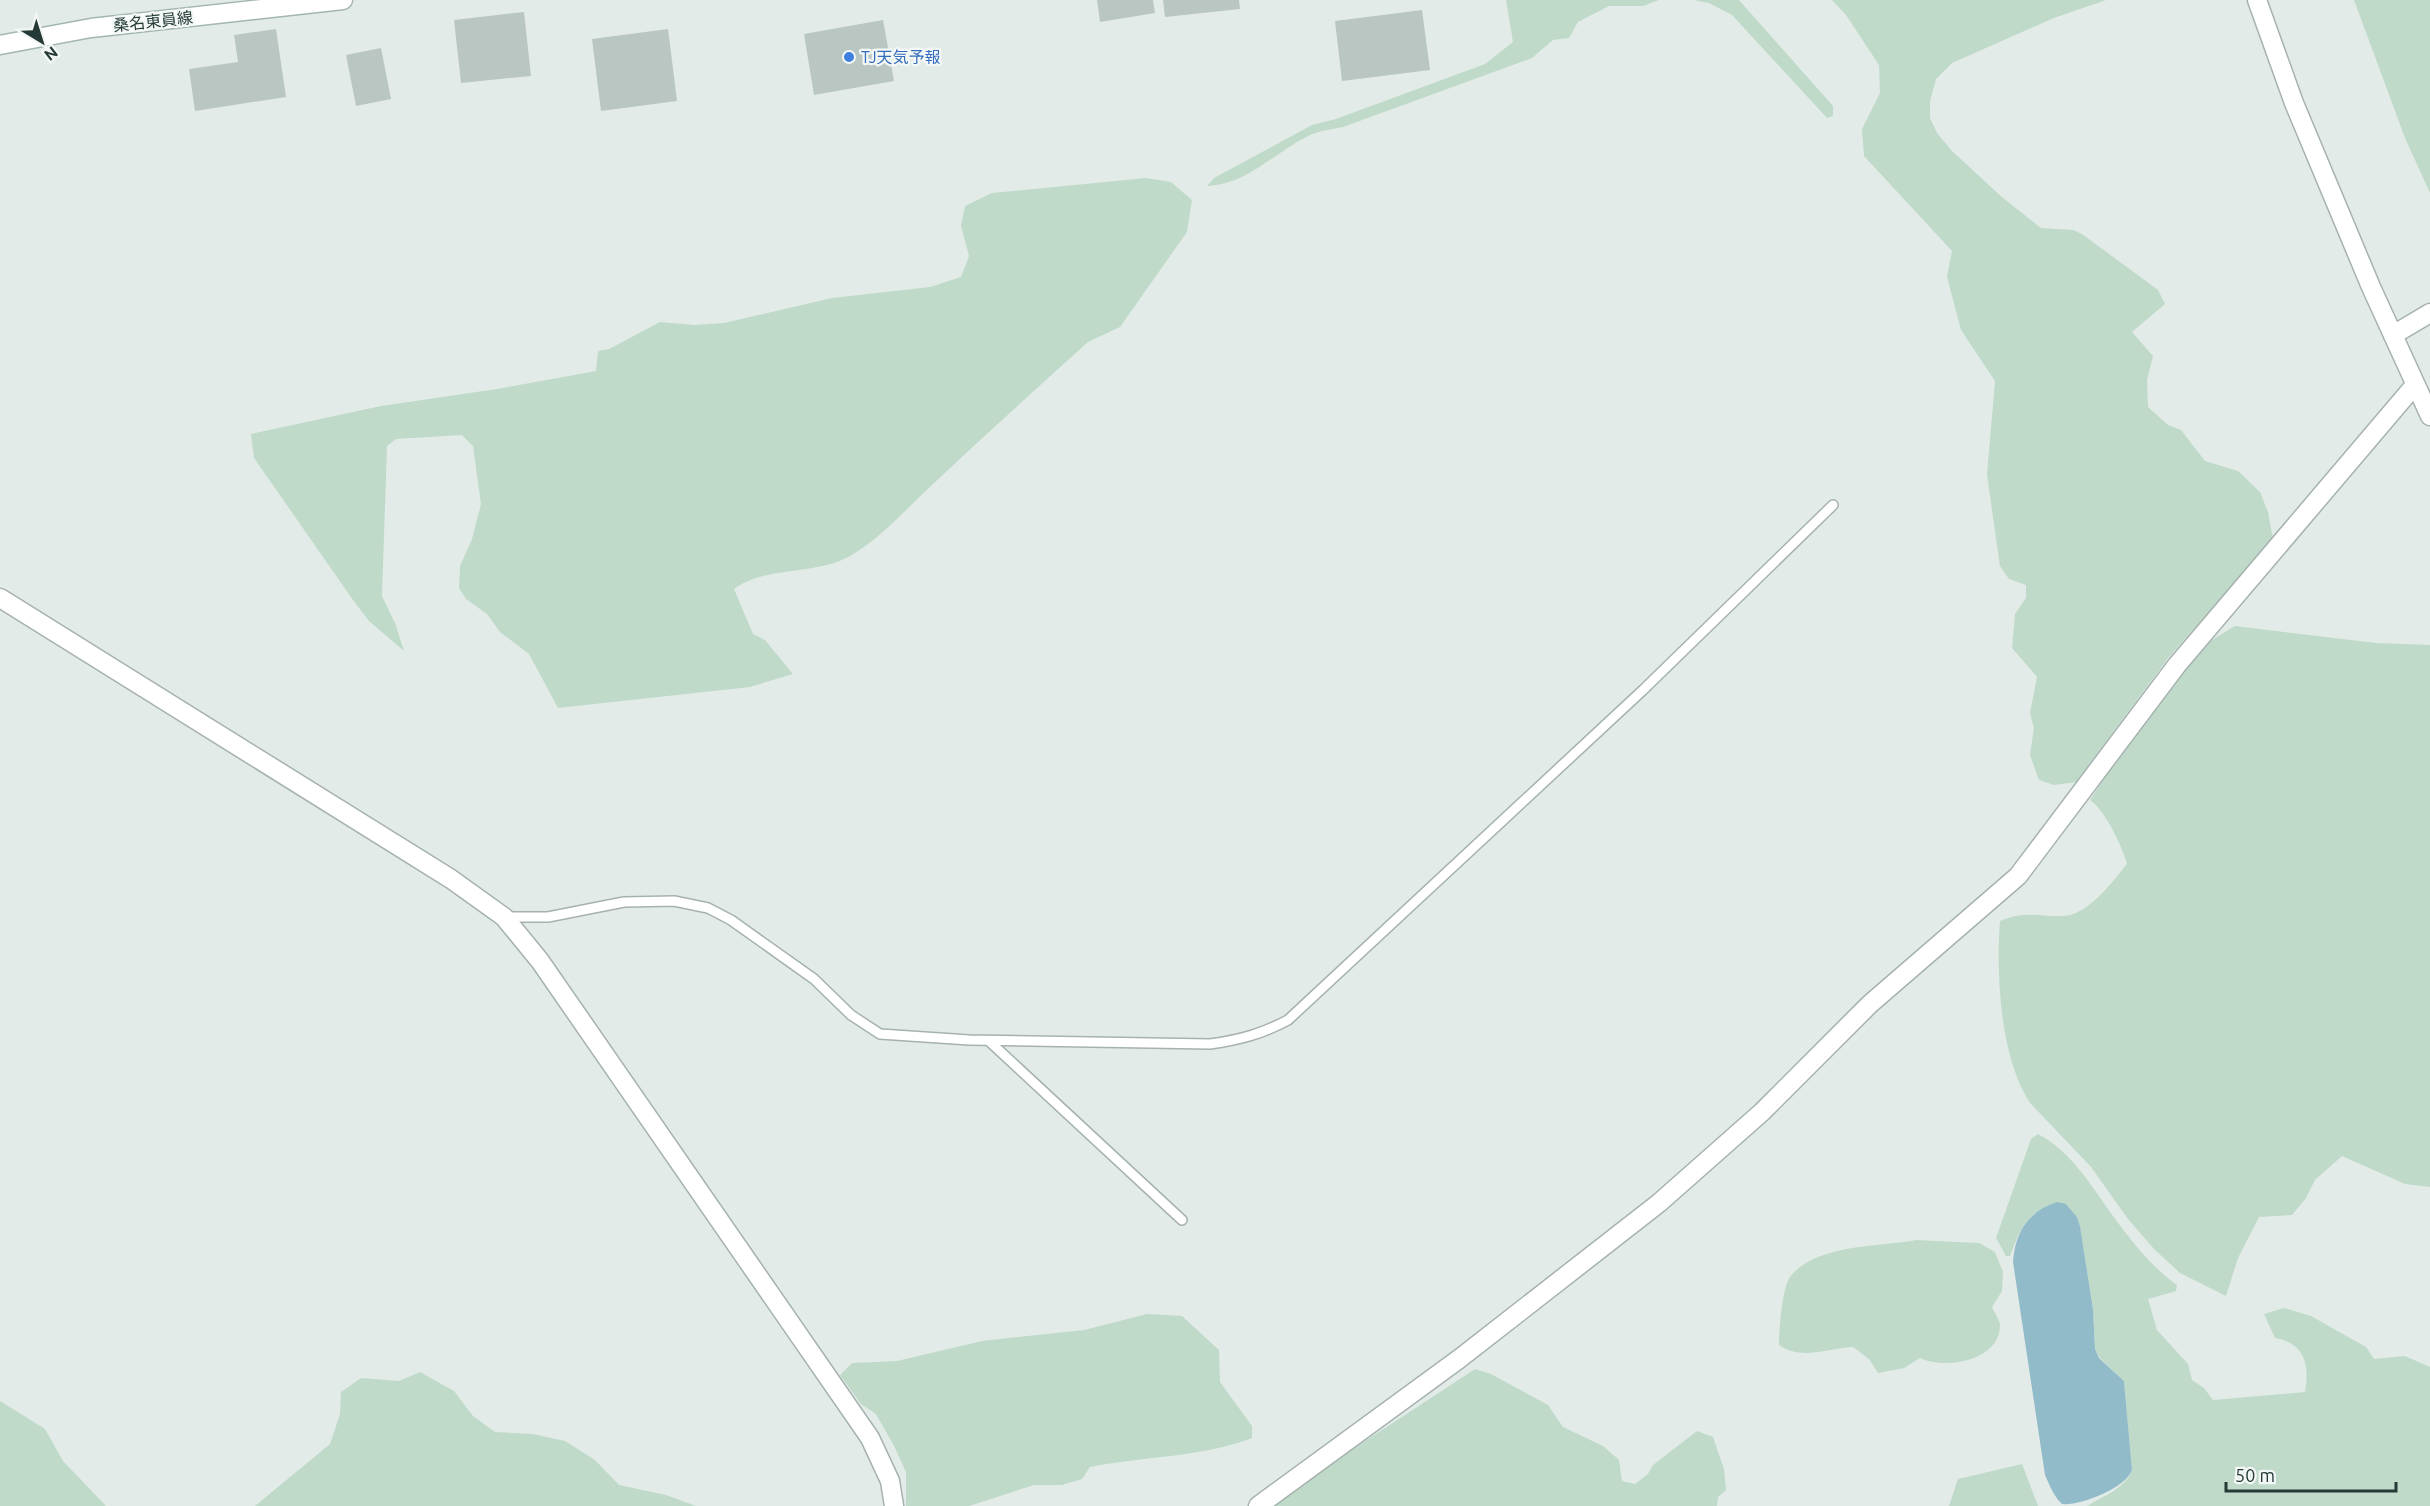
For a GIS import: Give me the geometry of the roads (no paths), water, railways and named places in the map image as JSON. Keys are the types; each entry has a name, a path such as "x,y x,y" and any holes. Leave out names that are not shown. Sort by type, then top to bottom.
{"street":[{"name":"桑名東員線","path":"0,45 91,28 343,0"},
{"path":"2257,0 2294,103 2414,386 2430,416"},
{"path":"2393,335 2430,313"},
{"path":"1258,1506 1459,1359 1659,1203 1762,1112 1870,1004 2018,876 2177,665 2414,386"},
{"path":"0,598 451,879 504,917 547,970 870,1438 890,1480 894,1506"}],"lane":[{"path":"504,917 548,917 624,902 674,901 708,908 731,920 814,979 851,1015 880,1034 989,1041 1210,1044 1241,1040 1288,1020 1643,690 1833,505"},
{"path":"989,1041 1182,1220"}],"water":[{"path":"2057,1202 2066,1204 2077,1217 2080,1226 2093,1309 2095,1349 2099,1358 2124,1381 2132,1470 2128,1477 2112,1489 2090,1499 2070,1504 2062,1504 2059,1501 2045,1475 2013,1262 2014,1251 2025,1224 2038,1211"}],"place":[{"name":"TJ天気予報","path":"849,57"}]}
